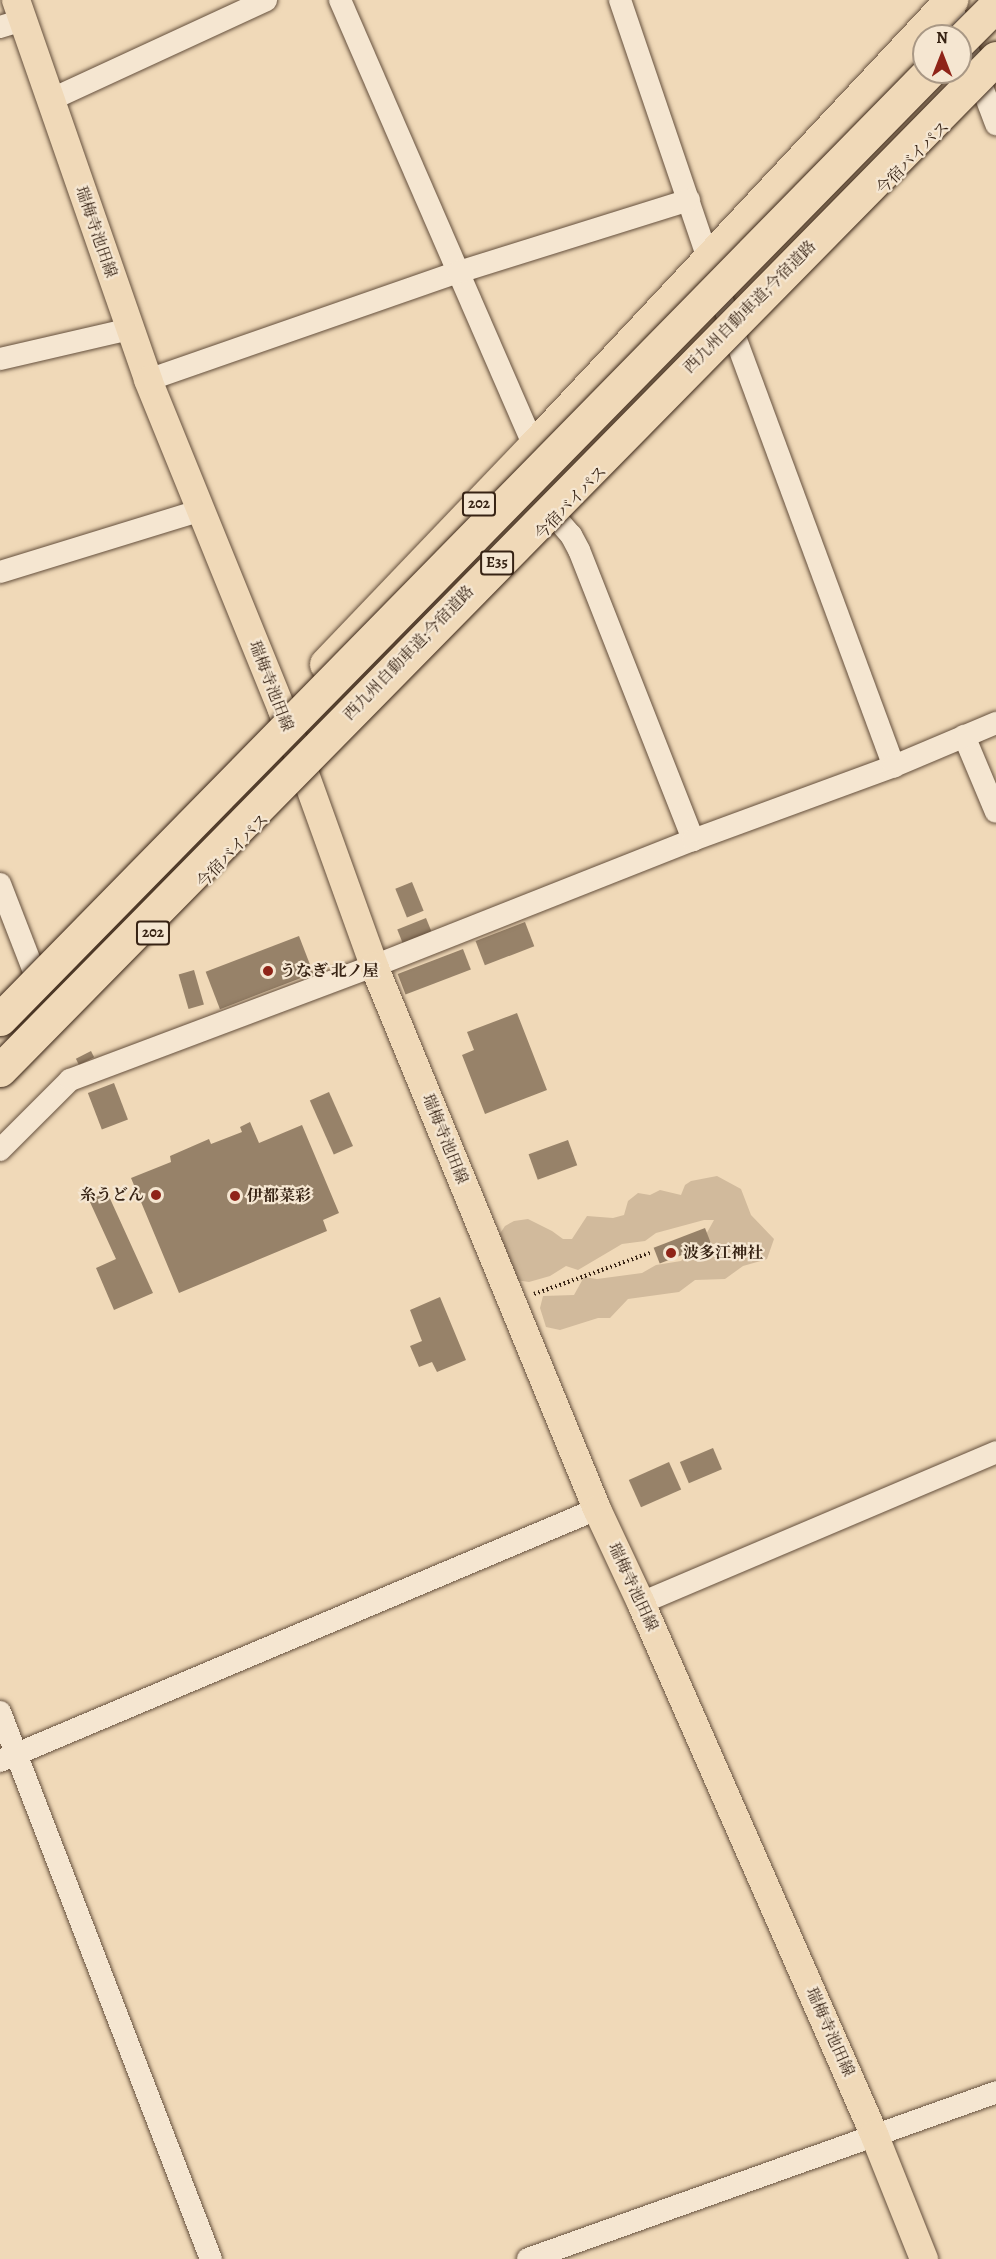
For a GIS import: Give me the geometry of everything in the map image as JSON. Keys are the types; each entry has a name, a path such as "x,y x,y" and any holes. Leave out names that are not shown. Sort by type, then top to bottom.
{"highway":[{"name":"202","path":"0,1002 149,854 950,0"},
{"path":"972,29 996,5"},
{"name":"西九州自動車道;今宿道路","path":"0,1070 996,58"},
{"name":"今宿バイパス","path":"0,1090 556,518 989,81"},
{"name":"E35","path":"0,1019 917,84"}],"main road":[{"name":"瑞梅寺池田線","path":"13,16 50,100 148,380 282,710 374,966 597,1509 641,1603 874,2134 924,2259"}],"street":[{"path":"50,100 266,0"},
{"path":"340,0 534,446"},
{"path":"620,0 689,200 707,260 894,766"},
{"path":"950,0 989,81 996,124"},
{"path":"148,380 459,272 689,200"},
{"path":"0,359 130,329"},
{"path":"0,572 202,510"},
{"path":"556,518 571,535 579,550 693,840"},
{"path":"0,1150 70,1080 374,966 693,840 894,766 996,723"},
{"path":"964,736 996,812"},
{"path":"0,884 33,969"},
{"path":"641,1603 996,1452"},
{"path":"8,1757 597,1509"},
{"path":"0,1712 8,1757 211,2259"},
{"path":"528,2259 563,2253 874,2134 996,2092"}],"path":[{"path":"528,1296 650,1253"}],"shaded area":[{"path":"717,1176 741,1189 751,1215 774,1239 767,1259 743,1266 725,1279 695,1280 679,1292 628,1299 610,1318 598,1318 560,1330 546,1327 540,1308 543,1296 574,1295 584,1277 597,1279 642,1273 656,1265 681,1261 691,1250 704,1247 704,1238 714,1220 704,1220 656,1233 645,1241 622,1244 578,1270 566,1266 550,1276 529,1282 516,1280 497,1238 505,1226 514,1221 528,1219 563,1239 572,1239 587,1216 613,1218 624,1215 628,1201 638,1193 650,1195 660,1190 681,1195 685,1185 691,1181"}],"building":[{"path":"412,882 424,911 407,917 395,889"},
{"path":"426,918 432,933 403,944 397,930"},
{"path":"525,922 534,946 485,965 476,941"},
{"path":"299,936 313,973 220,1009 206,972"},
{"path":"463,949 471,970 406,995 398,974"},
{"path":"194,970 204,1005 189,1009 179,974"},
{"path":"517,1013 547,1090 485,1114 462,1055 474,1050 467,1032"},
{"path":"91,1051 94,1057 79,1065 76,1059"},
{"path":"114,1083 128,1119 102,1129 88,1093"},
{"path":"329,1092 353,1146 334,1154 310,1101"},
{"name":"伊都菜彩","path":"250,1122 259,1143 302,1125 339,1213 323,1220 327,1231 179,1293 131,1178 171,1162 170,1156 209,1139 211,1144 242,1132 240,1127"},
{"path":"568,1140 577,1165 538,1180 529,1154"},
{"path":"107,1192 153,1293 114,1310 96,1268 116,1259 89,1200"},
{"path":"705,1228 711,1244 660,1264 654,1248"},
{"path":"440,1297 466,1360 437,1372 432,1362 419,1367 410,1346 422,1341 410,1310"},
{"path":"713,1448 722,1469 689,1483 680,1462"},
{"path":"669,1462 681,1489 641,1507 629,1480"}],"place":[{"name":"うなぎ 北ノ屋","path":"268,971"},
{"name":"糸うどん","path":"156,1195"},
{"name":"伊都菜彩","path":"235,1196"},
{"name":"波多江神社","path":"671,1253"}]}
